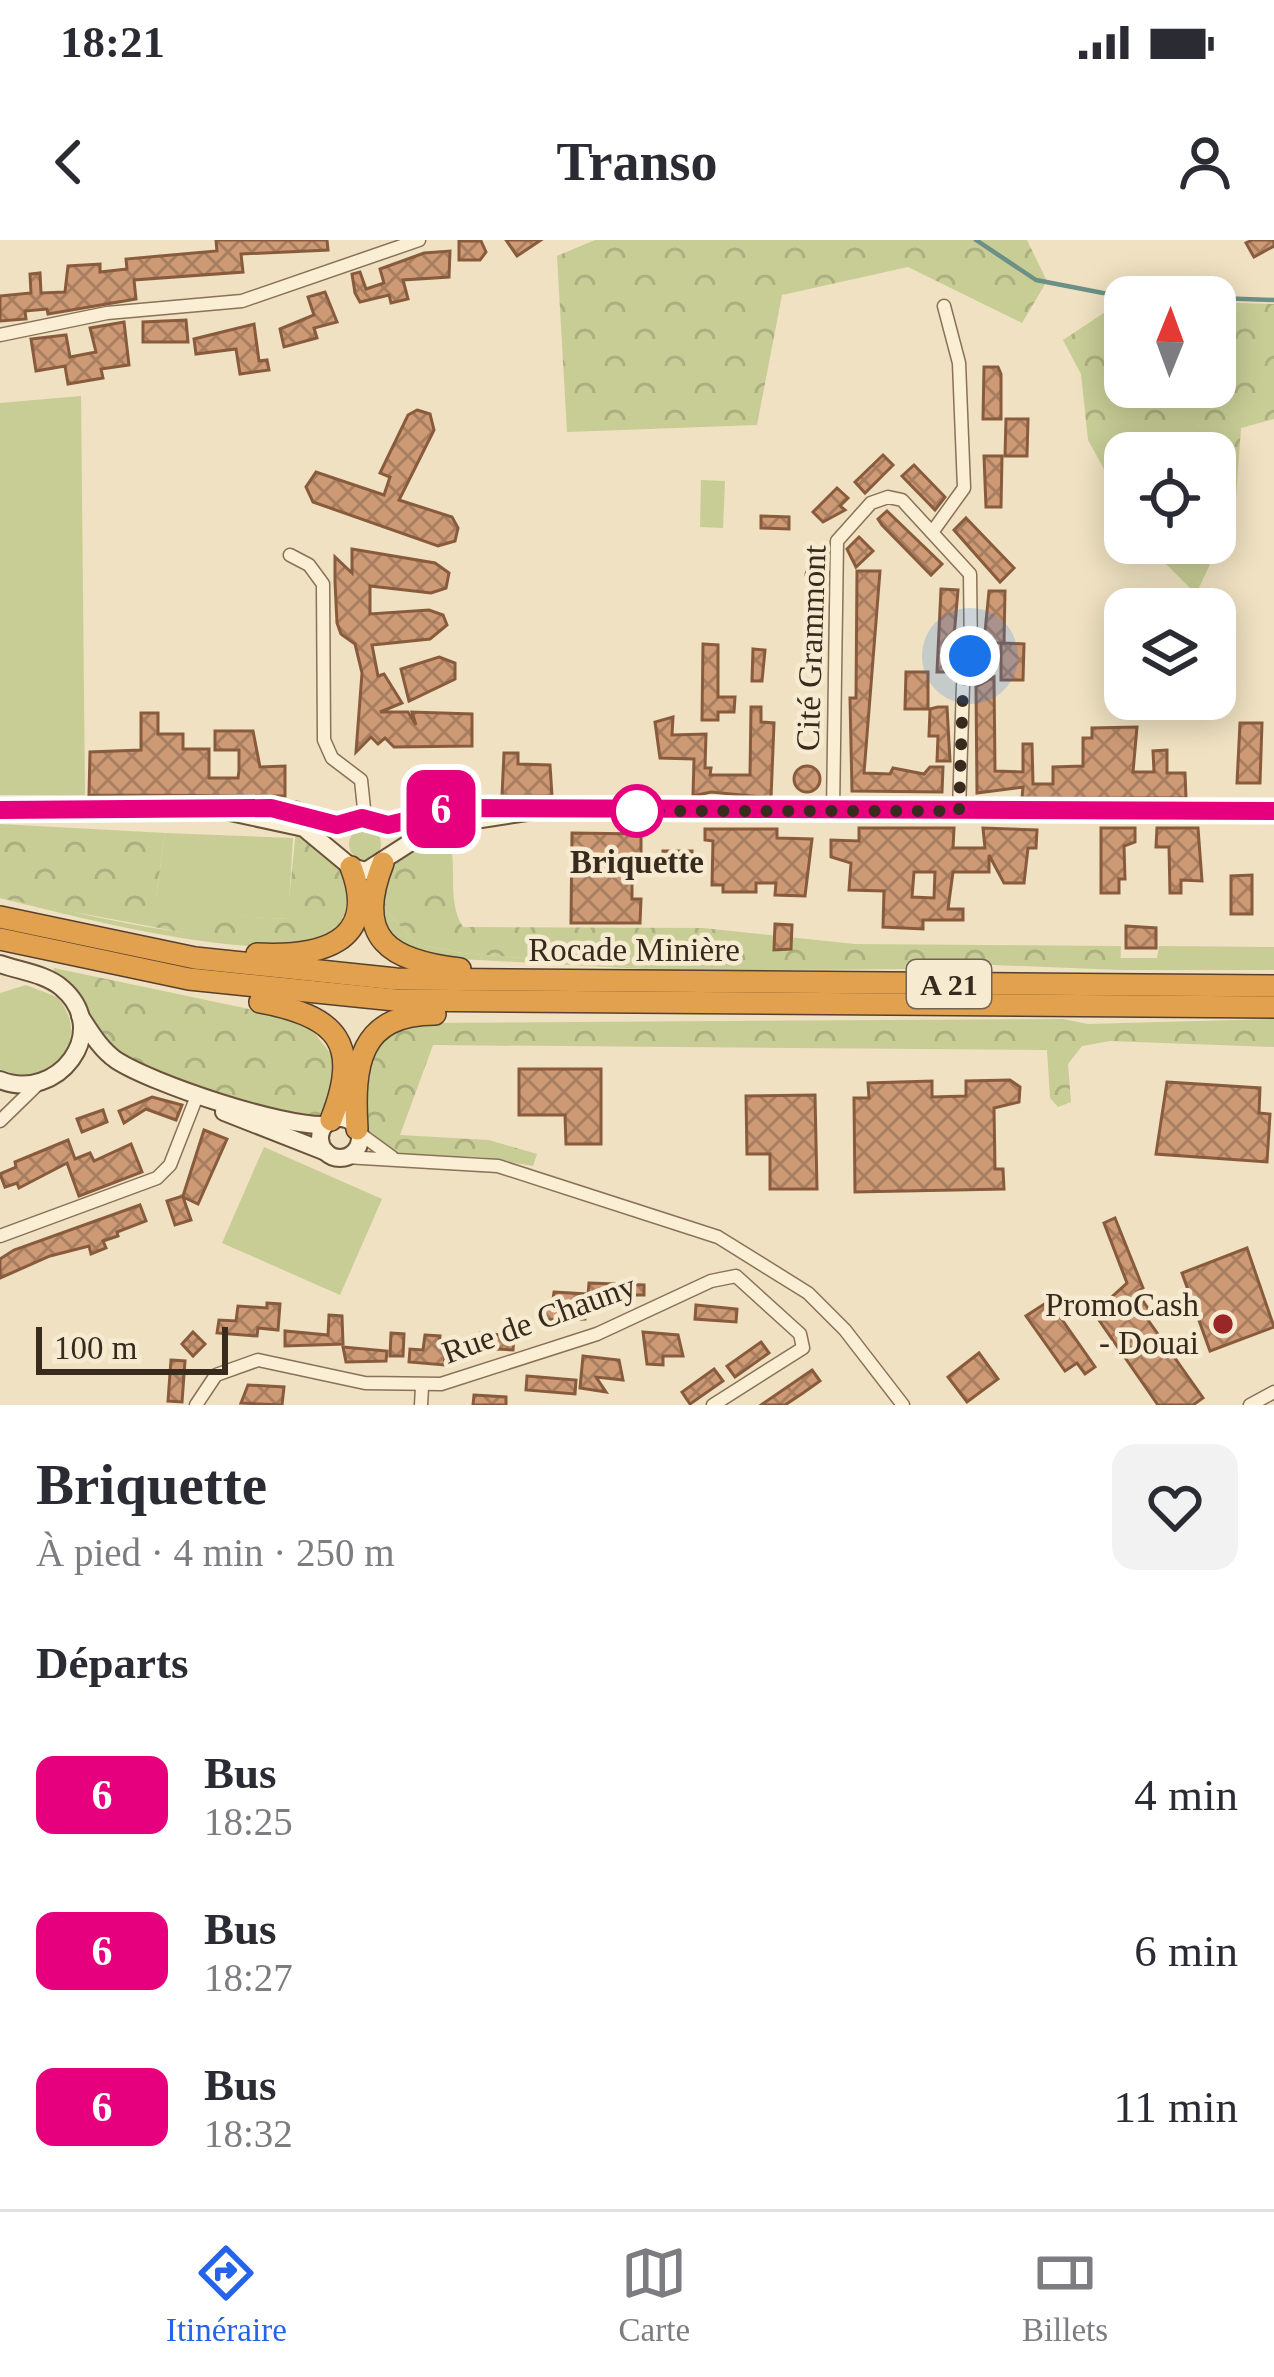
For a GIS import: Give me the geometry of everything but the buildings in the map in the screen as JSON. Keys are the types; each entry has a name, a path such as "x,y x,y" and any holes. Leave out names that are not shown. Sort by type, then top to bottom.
{"highway":[{"path":"387,858 373,897 374,925 385,944 404,959 626,994"},
{"path":"136,949 321,952 343,938 354,916 357,887 346,861"},
{"name":"Rocade Minière","path":"0,917 136,949 367,977 626,994 1274,1007"},
{"name":"Rocade Minière","path":"0,939 189,979 323,995 1274,986"},
{"path":"56,953 130,977 315,1016 333,1031 344,1054 344,1081 328,1122"},
{"path":"358,1131 360,1063 374,1033 387,1022 422,1014 561,1014 626,994"}],"street":[{"path":"0,335 107,313 242,301 419,240"},
{"path":"933,531 964,488 958,363 944,306"},
{"name":"Cité Grammont","path":"833,812 837,541 866,507 888,496 902,500 933,531 965,564 971,579 959,811"},
{"path":"290,556 309,565 322,584 324,740 332,758 361,780 365,822"},
{"path":"0,810 286,809 365,822 442,809 1274,811"},
{"path":"221,810 296,825 366,871 444,823 533,811"},
{"path":"365,822 390,837 387,858"},
{"path":"346,861 339,838 365,822"},
{"path":"0,964 64,990 103,1048 131,1068 256,1127 345,1156 504,1168 740,1247 818,1303 904,1405"},
{"path":"0,980 31,974"},
{"path":"68,1067 80,1040 80,1016"},
{"path":"0,1121 37,1085 68,1067 95,1063 131,1068"},
{"path":"0,1080 37,1085"},
{"path":"197,1096 328,1122 346,1119 380,1152 417,1162"},
{"path":"0,1236 157,1178 170,1165 197,1096"},
{"path":"326,1152 320,1137 328,1122"},
{"path":"345,1156 357,1147 358,1131"},
{"name":"Rue de Chauny","path":"196,1405 216,1375 258,1360 353,1382 422,1387 560,1348 728,1276 740,1279 804,1343 798,1354 713,1405"},
{"path":"421,1405 422,1387"},
{"path":"1250,1405 1274,1391"}],"green space":[{"path":"595,240 1027,240 1047,281 1022,323 908,267 782,295 757,425 567,432 557,256"},
{"path":"1236,303 1274,304 1274,419 1241,428 1236,498 1236,432 1104,432 1104,469 1088,440 1081,374 1063,340 1104,313 1104,408 1236,408"},
{"path":"81,396 85,795 0,795 0,403"},
{"path":"701,480 725,481 723,528 700,527"},
{"path":"1166,564 1210,564 1199,588 1190,588"},
{"path":"0,824 165,833 156,897 161,911 287,919 296,830 343,874 349,900 334,934 274,942 212,938 0,898"},
{"path":"365,828 377,832 381,844 377,856 365,860 353,856 349,844 353,832"},
{"path":"444,829 452,853 457,915 463,927 703,928 855,944 1121,946 1120,970 970,964 920,969 681,971 462,953 417,944 380,904 383,889 401,858"},
{"path":"165,833 293,838 288,919 160,912 156,897"},
{"path":"14,897 92,916 214,936 334,934 307,944 222,944 0,898"},
{"path":"380,904 417,944 462,953 681,971 424,957 392,938"},
{"path":"1159,946 1274,947 1274,970 1120,970 1120,958 1157,958"},
{"path":"54,968 277,1015 312,1030 335,1059 339,1077 325,1113 309,1116 253,1107 131,1062 105,1043 84,1003"},
{"path":"26,985 57,997 71,1029 69,1044 50,1067 18,1074 0,1069 0,993"},
{"path":"1063,1019 1088,1024 1274,1019 1274,1047 1110,1041 1082,1046 1068,1064 1071,1102 1058,1107 1050,1098 1047,1050 433,1045 400,1135 489,1140 537,1154 533,1166 481,1157 394,1154 366,1129 364,1075 382,1036 415,1023"},
{"path":"264,1147 382,1199 340,1295 222,1243"}],"waterway":[{"path":"976,240 1036,280 1104,293"},
{"path":"1236,299 1274,300"}],"bus line":[{"name":"6","path":"0,810 278,808 337,825 362,818 392,824 428,811 460,808 1274,811"}],"place":[{"name":"Briquette","path":"637,811"},
{"name":"PromoCash - Douai","path":"1223,1324"}],"route":[{"path":"637,811 959,811 963,680 970,656"}]}
